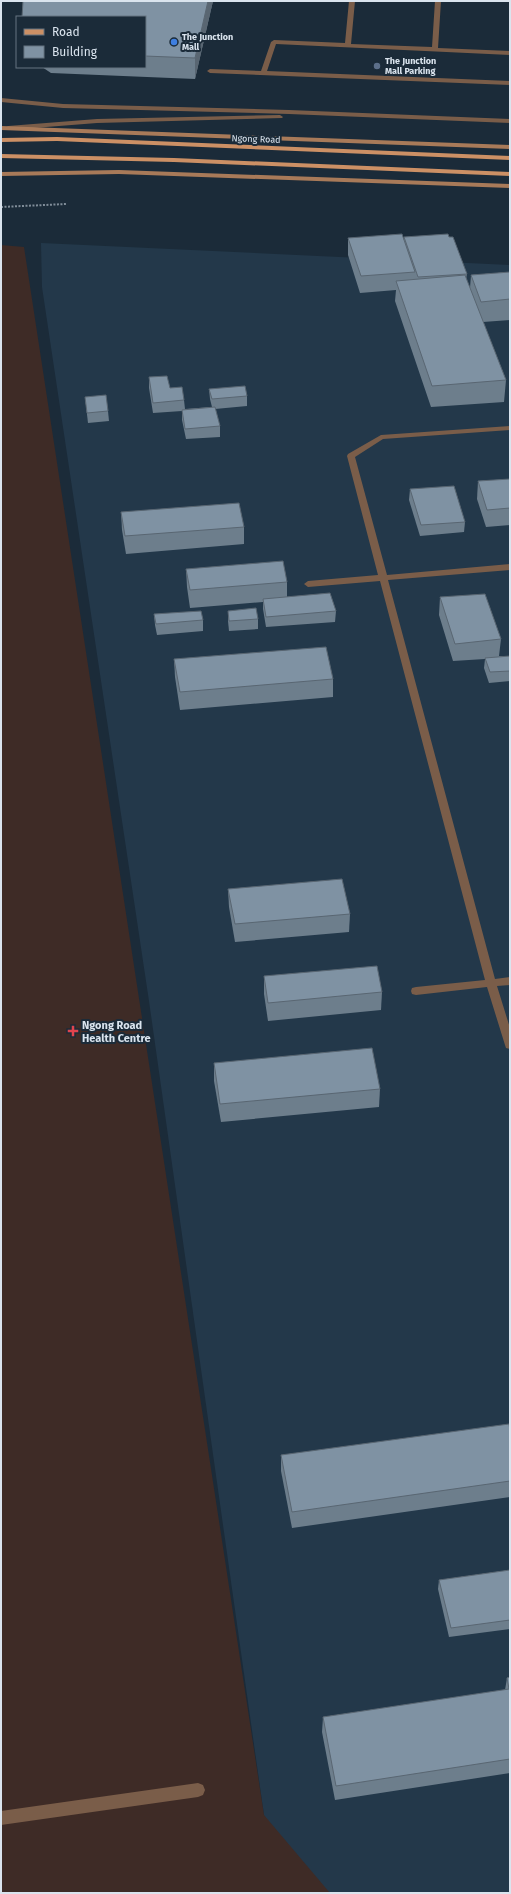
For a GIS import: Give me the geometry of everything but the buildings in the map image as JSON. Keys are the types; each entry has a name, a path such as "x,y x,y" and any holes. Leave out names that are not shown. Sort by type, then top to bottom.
{"main road":[{"name":"Ngong Road","path":"5,128 510,147"},
{"name":"Ngong Road","path":"1,140 57,140 510,158"},
{"path":"1,156 167,160 510,174"},
{"path":"1,174 120,172 510,186"}],"lane":[{"path":"348,45 352,1"},
{"path":"435,49 438,1"},
{"path":"263,74 274,42 510,53"},
{"path":"210,71 510,84"},
{"path":"1,100 63,106 358,114 510,121"},
{"path":"5,128 97,121 358,114"},
{"path":"510,428 381,437 351,456 491,983 510,1045"},
{"path":"308,584 510,567"},
{"path":"416,991 510,981"},
{"path":"1,1818 198,1790"}],"shaded area":[{"path":"41,243 510,265 510,1893 275,1893 149,1001 42,287"},
{"name":"Ngong Road Health Centre","path":"1,245 24,247 264,1815 330,1893 1,1893"}],"place":[{"name":"The Junction Mall","path":"174,42"},
{"name":"The Junction Mall Parking","path":"377,66"},
{"name":"Ngong Road Health Centre","path":"73,1031"}]}
